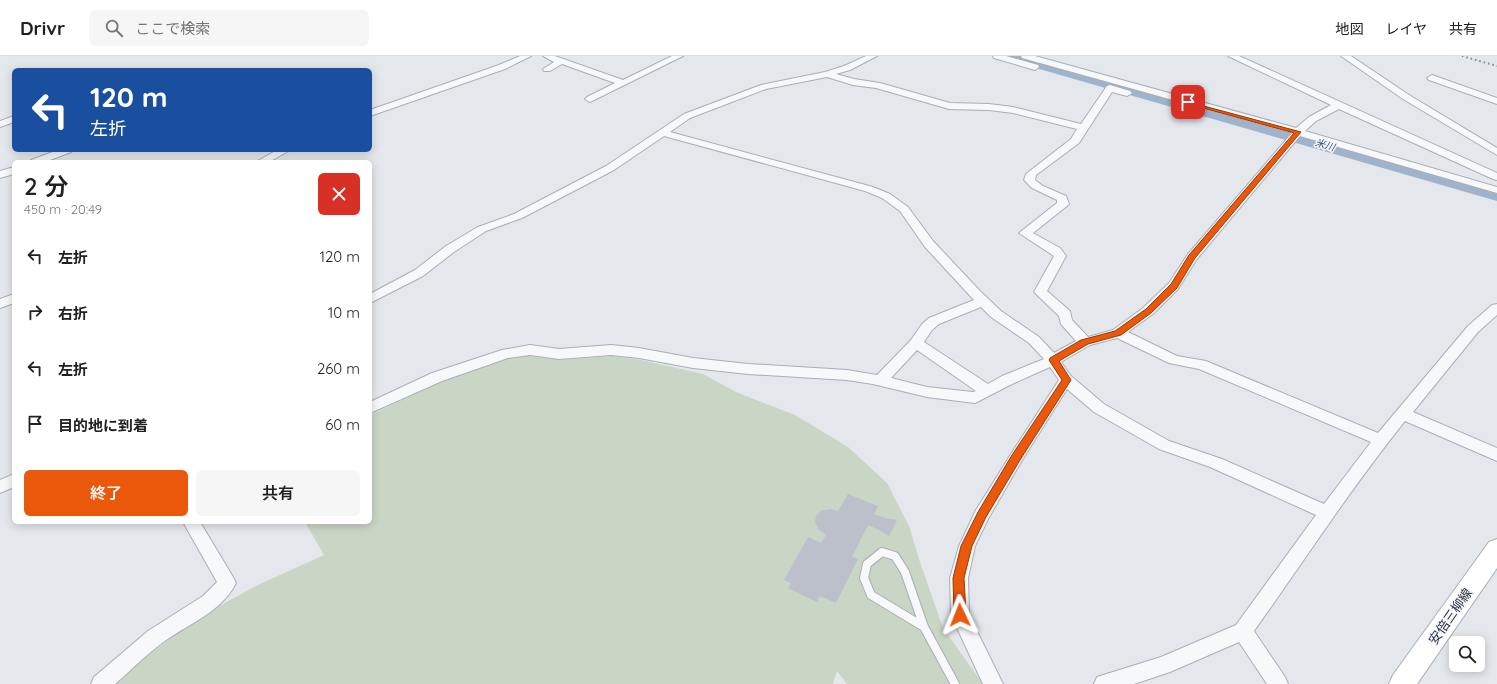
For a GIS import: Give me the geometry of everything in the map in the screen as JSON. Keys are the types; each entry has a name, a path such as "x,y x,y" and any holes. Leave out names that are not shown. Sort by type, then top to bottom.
{"street":[{"path":"372,112 502,67 527,56"},
{"path":"548,56 623,83"},
{"path":"547,69 582,56"},
{"path":"590,99 679,56"},
{"path":"372,298 419,273 482,229 518,216 610,168 664,134 687,116 764,87 827,74 847,68 873,56"},
{"path":"997,56 1110,88 1497,190"},
{"path":"1025,56 1295,136 1497,199"},
{"path":"1232,56 1495,175"},
{"path":"1345,56 1406,97 1497,152"},
{"path":"827,74 853,82 877,84 958,108 987,106 1004,108 1083,128"},
{"path":"1432,78 1497,101"},
{"path":"1084,342 1066,321 1065,314 1040,292 1060,256 1056,250 1026,233 1063,204 1062,198 1057,194 1033,186 1029,180 1031,174 1075,141 1110,88"},
{"path":"372,407 437,377 507,353 530,350 559,354 618,351 724,367 847,375 927,392 975,398 1007,380 1053,360 1084,342 1118,333 1148,311 1174,286 1192,257 1250,187 1295,136 1324,112 1339,105"},
{"path":"0,124 12,120"},
{"path":"664,134 869,189 886,196 904,209 929,244 996,314 1034,340 1053,360 1066,380 1099,408 1164,445 1216,463 1327,513"},
{"path":"40,160 62,152"},
{"path":"265,160 280,152"},
{"path":"0,175 12,171"},
{"path":"372,289 385,292"},
{"path":"0,304 12,299"},
{"path":"880,381 916,343 927,327 934,321 983,301"},
{"path":"1104,684 1163,666 1243,631 1381,440 1473,329 1497,308"},
{"path":"1118,333 1174,360 1201,364 1381,440"},
{"path":"916,343 987,391"},
{"path":"993,684 960,615 959,578 967,546 982,515 1020,451 1066,380"},
{"path":"1404,414 1497,455"},
{"path":"0,487 12,481"},
{"path":"101,684 155,637 209,602 227,583 192,524"},
{"name":"安倍三柳線","path":"1402,684 1497,549"},
{"path":"1243,631 1278,684"}],"lane":[{"path":"924,627 871,594 864,578 867,564 882,552 896,556 905,572 924,627 955,684"}],"green space":[{"path":"528,356 561,360 611,356 641,360 703,374 736,392 795,415 848,447 887,483 909,526 943,628 983,684 847,684 837,671 833,684 116,684 152,652 204,614 258,585 324,555 306,524 372,524 372,414 441,382 509,358"}],"building":[{"path":"848,494 878,506 874,514 897,520 889,536 868,525 852,557 858,559 836,603 820,596 817,602 788,588 791,583 784,580 808,537 821,543 826,535 819,530 815,522 816,516 821,511 830,509 838,511"}],"waterway":[{"name":"米川","path":"1015,56 1497,194"}],"railway":[{"path":"1462,56 1497,66"}],"route":[{"path":"960,615 959,578 967,546 982,515 1044,412 1066,380 1053,360 1084,342 1118,333 1148,311 1174,286 1192,257 1298,132 1188,102"}]}
